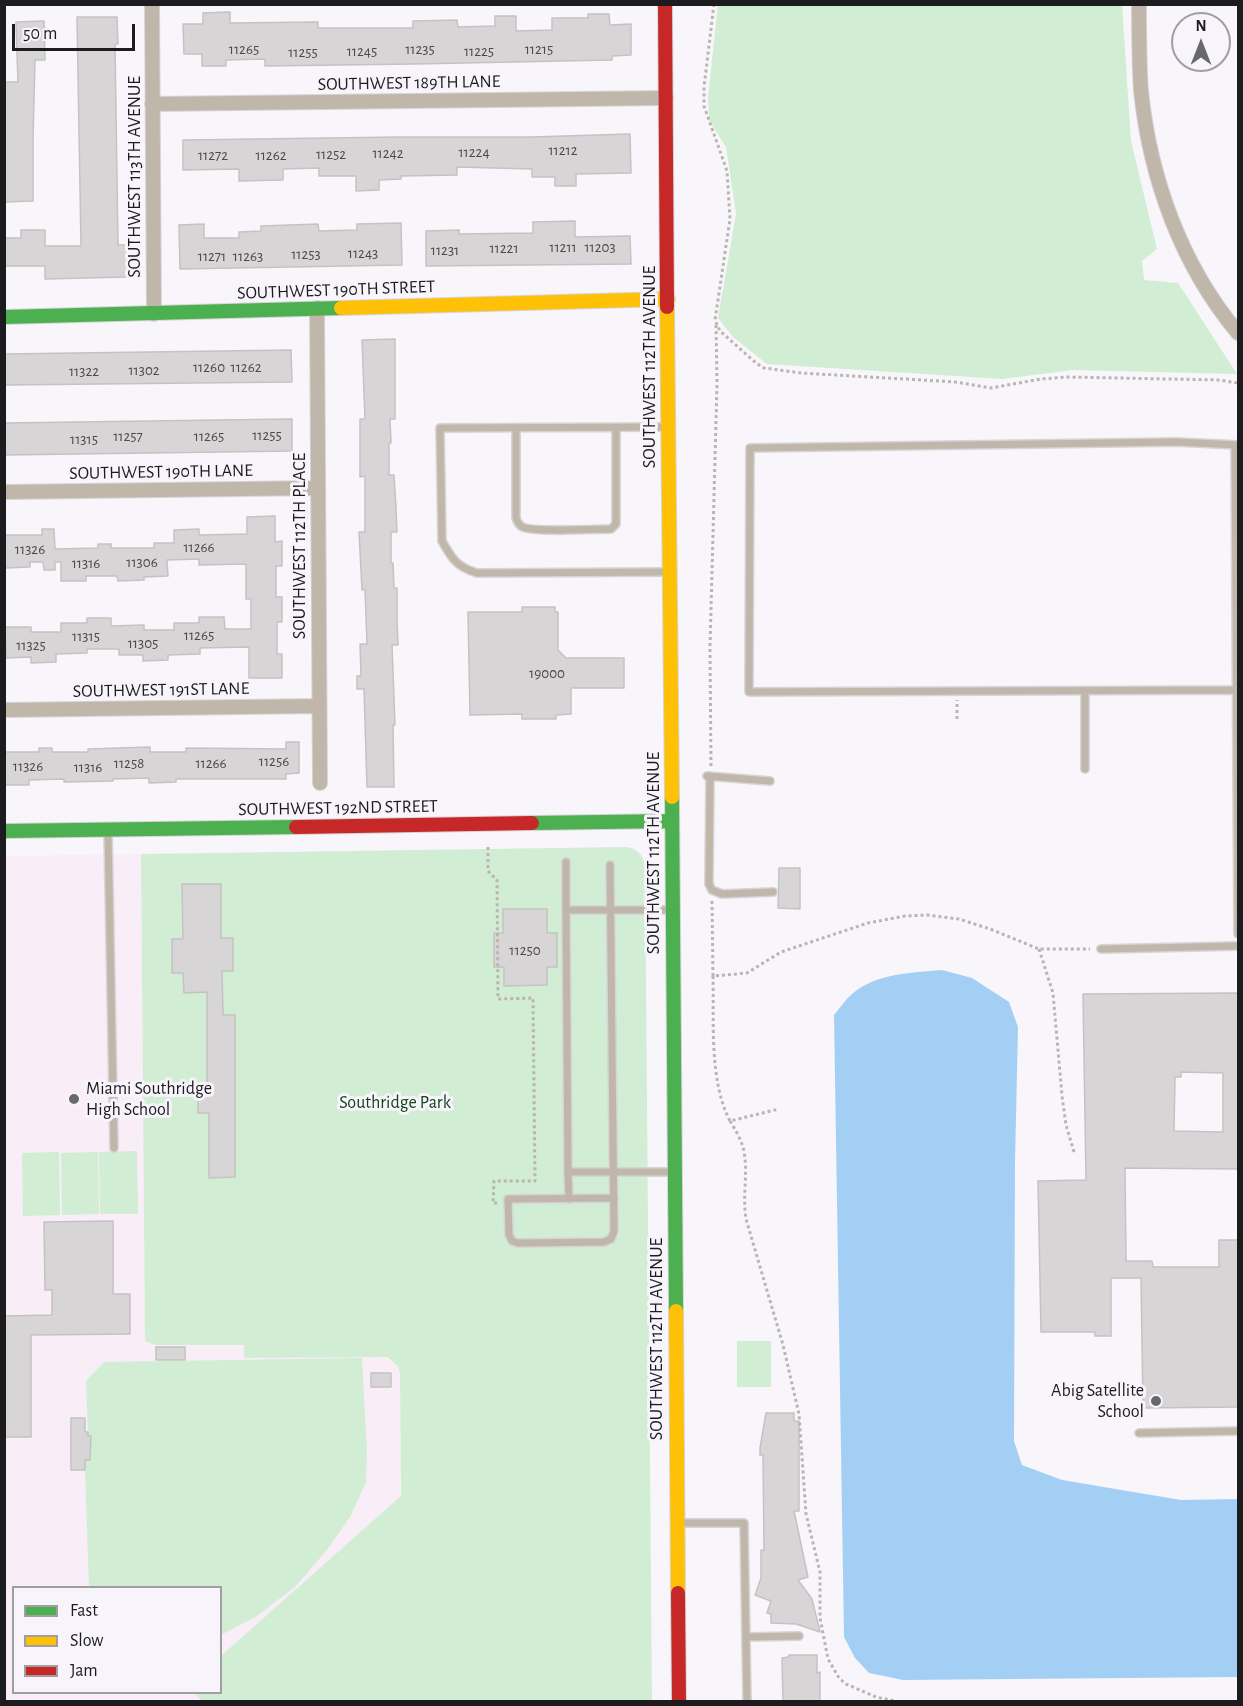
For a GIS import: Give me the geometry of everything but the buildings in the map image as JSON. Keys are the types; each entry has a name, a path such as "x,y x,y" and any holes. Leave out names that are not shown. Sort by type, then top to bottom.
{"street":[{"name":"SOUTHWEST 113TH AVENUE","path":"152,4 154,314"},
{"name":"SOUTHWEST 112TH AVENUE","path":"665,4 679,1701"},
{"path":"1139,4 1141,91 1147,133 1162,191 1193,267 1218,307 1239,333"},
{"name":"SOUTHWEST 189TH LANE","path":"152,104 666,98"},
{"name":"SOUTHWEST 190TH STREET","path":"4,317 668,299"},
{"name":"SOUTHWEST 112TH PLACE","path":"317,308 320,783"},
{"name":"SOUTHWEST 190TH LANE","path":"4,492 318,488"},
{"name":"SOUTHWEST 191ST LANE","path":"4,710 319,706"},
{"name":"SOUTHWEST 192ND STREET","path":"4,831 672,821"}],"lane":[{"path":"668,427 440,428 442,541 461,568 477,573 669,572"},
{"path":"516,428 516,518 521,526 529,529 610,529 616,524 616,428"},
{"path":"1236,690 749,692 750,448 1177,442 1237,445 1236,690 1239,934"},
{"path":"1085,691 1086,769"},
{"path":"770,781 710,773 708,844 712,890 722,894 773,892"},
{"path":"108,829 114,1148"},
{"path":"566,862 569,1199"},
{"path":"610,865 612,1172 614,1198 614,1231 610,1239 604,1242 518,1243 512,1241 509,1235 508,1199 614,1198"},
{"path":"566,910 672,910"},
{"path":"1101,949 1239,946"},
{"path":"568,1172 674,1172"},
{"path":"1139,1432 1239,1431"},
{"path":"677,1523 744,1523 747,1701"},
{"path":"746,1637 799,1636"}],"path":[{"path":"710,773 716,324 730,206 723,157 708,123 704,106 704,87 714,4"},
{"path":"716,324 720,331 764,368 801,373 956,381 992,387 1066,377 1220,380 1239,383"},
{"path":"957,691 957,720"},
{"path":"488,847 488,871 497,880 498,999 533,998 535,1181 494,1181 493,1203 499,1203"},
{"path":"712,890 716,1072 726,1112 739,1137 744,1153 744,1200 748,1228 783,1345 799,1414 806,1514 820,1572 820,1618 826,1650 833,1669 846,1684 876,1696 900,1701"},
{"path":"713,976 747,974 782,952 868,923 905,916 927,915 959,919 1039,949 1101,949"},
{"path":"1039,949 1053,993 1062,1096 1066,1125 1074,1152"},
{"path":"730,1121 780,1109"}],"shaded area":[{"name":"Miami Southridge High School","path":"141,854 145,1341 155,1345 244,1345 244,1358 381,1356 394,1360 398,1366 400,1384 402,1701 5,1701 4,856"}],"green space":[{"path":"718,4 1122,5 1131,141 1157,249 1142,261 1144,280 1178,283 1237,374 1073,370 1002,379 767,364 733,337 718,318 736,214 726,147 709,120 708,98"},
{"name":"Southridge Park","path":"625,847 633,849 642,857 645,865 652,1701 203,1702 196,1694 222,1694 222,1655 401,1496 400,1374 398,1366 387,1357 244,1358 244,1345 155,1345 145,1341 141,854"},
{"path":"137,1151 138,1214 100,1214 99,1152"},
{"path":"59,1152 60,1215 23,1216 22,1153"},
{"path":"98,1152 99,1214 62,1215 61,1153"},
{"path":"737,1341 771,1341 771,1387 737,1387"},
{"path":"362,1358 367,1452 366,1482 350,1517 326,1551 296,1586 257,1616 222,1634 222,1586 89,1586 85,1460 90,1460 91,1436 88,1436 86,1381 104,1362"}],"water":[{"path":"942,970 972,978 1009,1002 1018,1027 1014,1441 1022,1465 1062,1480 1181,1500 1238,1499 1238,1677 903,1680 869,1673 855,1658 844,1637 834,1015 852,994 872,982 894,975"}],"traffic: fast":[{"path":"4,317 341,308"},
{"path":"672,797 676,1311"},
{"path":"532,823 672,821"},
{"path":"4,831 296,827"}],"traffic: slow":[{"path":"341,308 668,299"},
{"path":"667,307 672,797"},
{"path":"676,1311 678,1593"}],"traffic: jam":[{"path":"665,4 667,307"},
{"path":"296,827 532,823"},
{"path":"678,1593 679,1702"}],"place":[{"name":"Miami Southridge High School","path":"74,1099"},
{"name":"Abig Satellite School","path":"1156,1401"}]}
